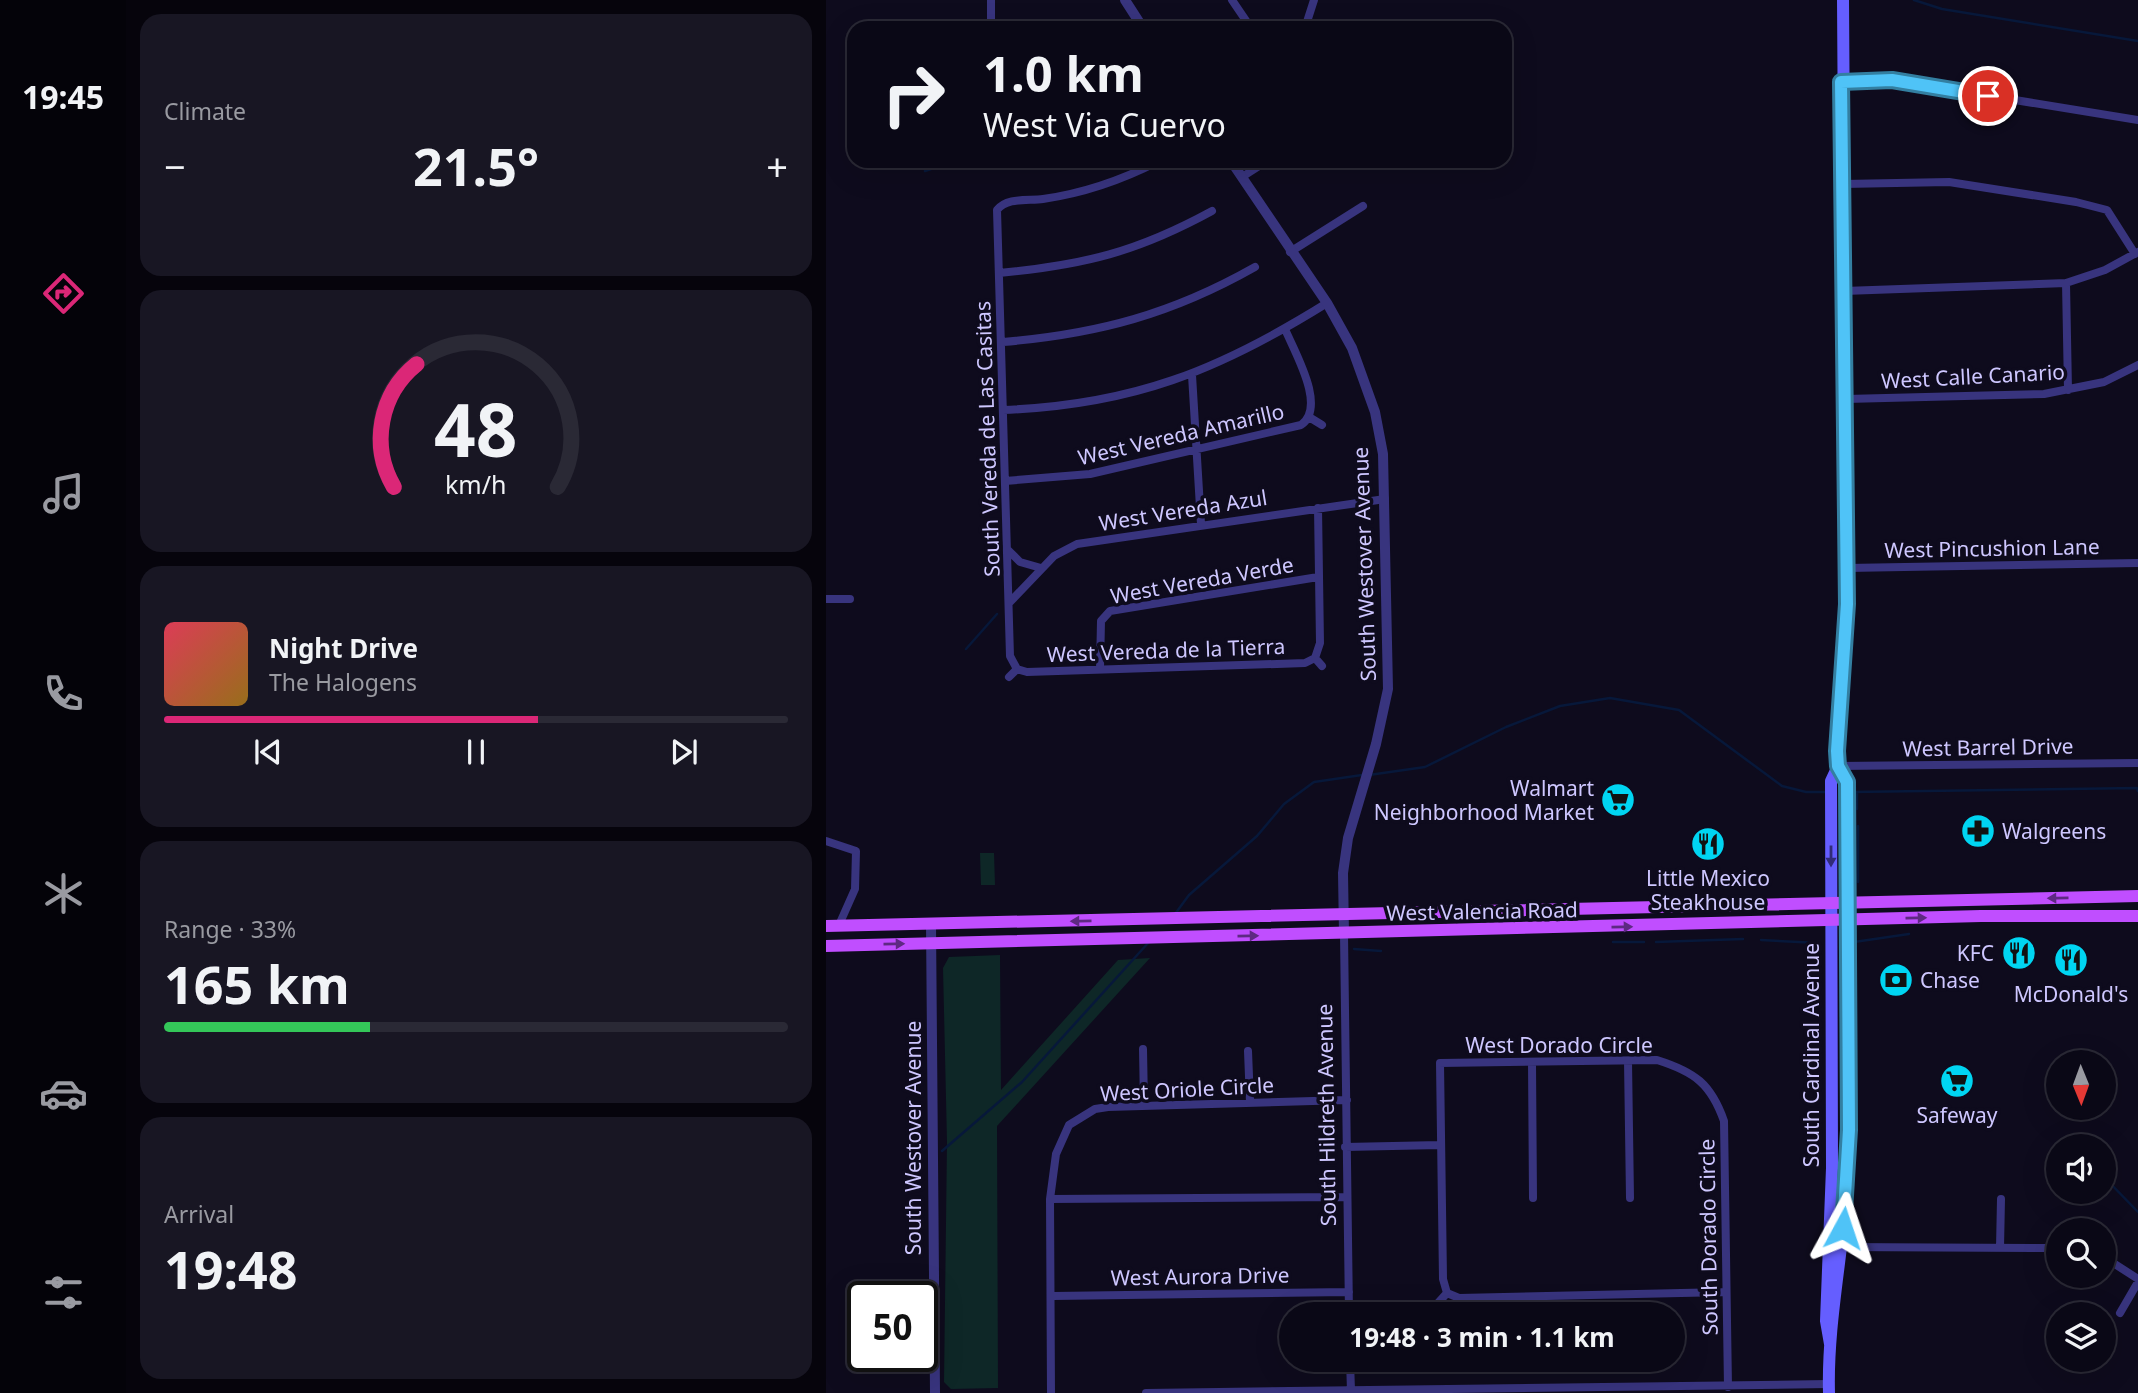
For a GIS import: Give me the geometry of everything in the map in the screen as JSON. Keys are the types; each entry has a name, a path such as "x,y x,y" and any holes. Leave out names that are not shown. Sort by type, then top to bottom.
{"main road":[{"name":"South Cardinal Avenue","path":"1835,1247 1832,1156 1831,783 1838,766 1847,568 1841,82 1843,0"},
{"name":"South Cardinal Avenue","path":"1829,1389 1835,1247 1849,1130 1847,782 1838,766"},
{"name":"West Valencia Road","path":"832,925 1344,916 2131,896"},
{"path":"2131,896 2132,916"},
{"path":"1592,928 1594,909"},
{"name":"West Valencia Road","path":"826,946 1830,920 2132,916"}],"street":[{"path":"991,0 991,21"},
{"path":"1125,0 1138,21"},
{"path":"1232,0 1246,21"},
{"path":"1307,21 1314,0"},
{"path":"1841,82 1892,80 2138,120"},
{"name":"South Vereda de Las Casitas","path":"1017,669 1010,656 1003,342 996,214 999,207 1008,201 1063,196 1091,190 1142,168"},
{"name":"South Westover Avenue","path":"1236,168 1290,252 1327,303 1352,348 1369,393 1382,454 1388,674 1376,744 1348,838 1343,873 1344,916"},
{"path":"1242,177 1256,168"},
{"path":"1843,184 1949,182 2076,202 2107,210 2136,253 2105,270 2066,283 1844,291"},
{"path":"1290,252 1363,206"},
{"path":"999,274 1101,259 1171,233 1212,211"},
{"path":"1003,342 1057,337 1134,321 1204,294 1255,267"},
{"path":"2066,283 2068,390"},
{"path":"1003,410 1102,400 1192,375 1285,329 1327,303"},
{"name":"West Vereda Amarillo","path":"1005,481 1090,474 1294,427 1309,417 1312,398 1285,329"},
{"name":"West Calle Canario","path":"1846,399 2044,394 2104,382 2138,365"},
{"path":"1192,375 1194,449 1201,524"},
{"path":"1309,417 1322,425"},
{"name":"West Vereda Azul","path":"1009,603 1054,556 1077,544 1385,499"},
{"path":"1318,508 1320,643 1315,658 1322,666"},
{"path":"1007,550 1020,562 1041,568"},
{"name":"West Pincushion Lane","path":"1847,568 2138,563"},
{"name":"West Vereda Verde","path":"1100,669 1101,621 1110,611 1318,577"},
{"path":"826,599 850,598"},
{"name":"West Vereda de la Tierra","path":"1017,669 1027,672 1305,663 1315,658"},
{"path":"1009,677 1017,669"},
{"name":"West Barrel Drive","path":"1838,766 2138,763"},
{"path":"826,841 856,851 855,890 832,925"},
{"name":"South Hildreth Avenue","path":"1344,916 1349,1302"},
{"name":"South Westover Avenue","path":"931,924 934,1393"},
{"path":"1143,1049 1144,1104"},
{"path":"1248,1051 1250,1102"},
{"name":"West Dorado Circle","path":"1440,1145 1440,1063 1657,1060 1677,1066"},
{"path":"1628,1061 1630,1198"},
{"path":"1532,1063 1534,1198"},
{"name":"South Dorado Circle","path":"1677,1066 1715,1095 1724,1121 1728,1387"},
{"name":"West Oriole Circle","path":"1051,1393 1053,1296 1050,1199 1056,1154 1069,1125 1095,1109 1144,1104 1347,1100"},
{"path":"1345,1147 1440,1145 1443,1279 1447,1293"},
{"path":"1050,1199 1346,1197"},
{"path":"2000,1248 2001,1199"},
{"path":"1835,1247 2046,1248"},
{"path":"2116,1265 2138,1281 2120,1313"},
{"name":"West Aurora Drive","path":"1053,1296 1349,1292"},
{"path":"1447,1293 1459,1298 1726,1292"},
{"path":"1439,1302 1447,1293"},
{"path":"1350,1372 1351,1391"},
{"path":"1146,1393 1728,1387 1829,1389"}],"green space":[{"path":"980,853 994,853 995,885 981,885"},
{"path":"1000,955 1001,1090 1118,960 1150,958 997,1126 998,1388 951,1389 944,1382 947,1142 943,968 949,957"}],"waterway":[{"path":"1914,0 1942,9 2138,41"},
{"path":"925,171 934,168"},
{"path":"966,649 997,614"},
{"path":"1369,775 1425,767 1506,727 1560,706 1610,698 1679,710 1782,786 1806,792 1828,792"},
{"path":"1175,914 1189,895 1257,836 1284,804 1314,782 1362,775"},
{"path":"1852,792 2137,788 2138,791"},
{"path":"1857,792 1857,809"},
{"path":"1858,826 1858,882"},
{"path":"1854,942 1909,934"},
{"path":"1656,942 1743,939"},
{"path":"1761,940 1819,943"},
{"path":"942,1151 1022,1082 1149,942"},
{"path":"1613,942 1644,942"},
{"path":"1354,949 1381,951"},
{"path":"2116,1189 2138,1212"}],"place":[{"name":"Walmart Neighborhood Market","path":"1618,800"},
{"name":"Walgreens","path":"1978,831"},
{"name":"Little Mexico Steakhouse","path":"1708,844"},
{"name":"KFC","path":"2019,953"},
{"name":"McDonald's","path":"2071,960"},
{"name":"Chase","path":"1896,980"},
{"name":"Safeway","path":"1957,1081"}],"route":[{"path":"1843,1228 1849,1130 1847,782 1838,766 1837,751 1847,604 1841,82 1892,80 1988,96"}]}
